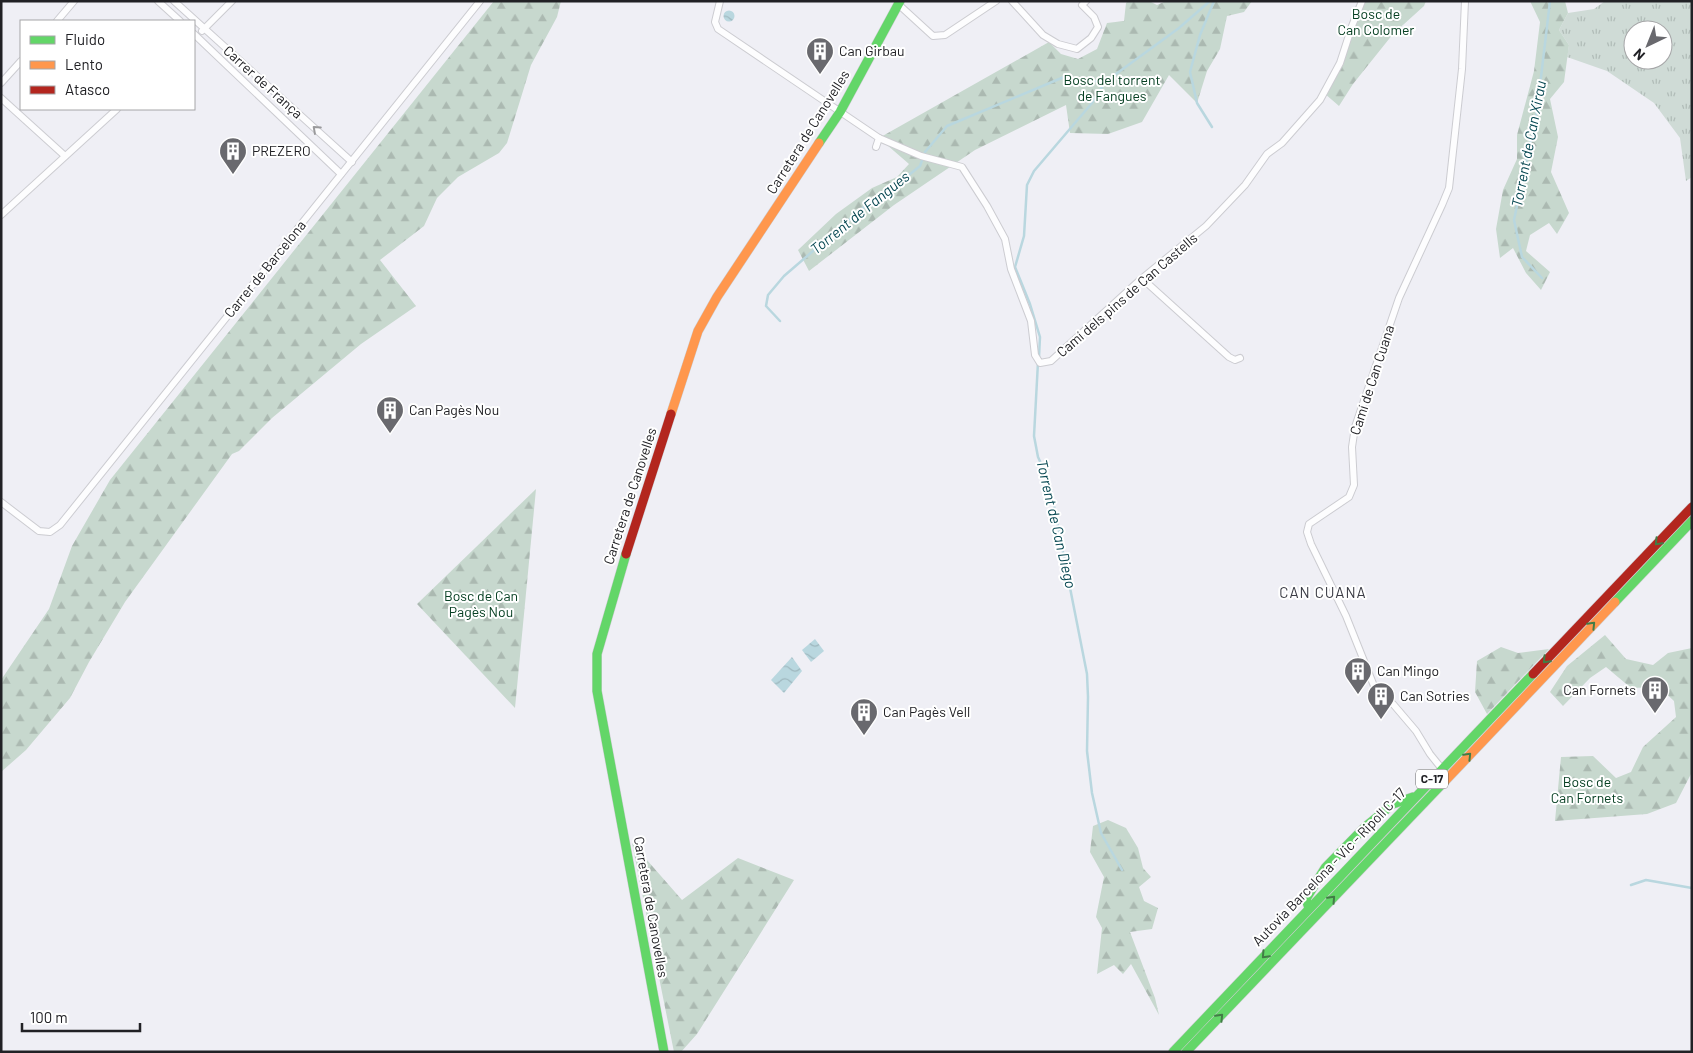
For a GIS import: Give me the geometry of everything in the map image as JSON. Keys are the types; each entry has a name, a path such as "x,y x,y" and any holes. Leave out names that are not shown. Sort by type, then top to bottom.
{"main road":[{"name":"Carretera de Canovelles","path":"664,1052 597,691 597,654 626,552 698,331 717,297 840,112 899,3"},
{"name":"Autovia Barcelona - Vic - Ripoll C-17","path":"1173,1050 1692,507"},
{"name":"Autovia Barcelona - Vic - Ripoll C-17","path":"1186,1052 1692,521"},
{"path":"1309,908 1306,898 1326,867 1363,829 1393,804 1415,797"}],"street":[{"path":"57,20 74,1"},
{"path":"158,1 179,20"},
{"name":"Carrer de França","path":"174,1 194,20"},
{"path":"195,36 232,1"},
{"name":"Carrer de Barcelona","path":"1,502 41,532 46,533 60,525 480,1"},
{"name":"Camí dels pins de Can Castells","path":"720,1 715,22 718,29 879,138 924,157 962,167 1005,239 1010,269 1031,321 1035,355 1040,363 1052,360 1140,280 1206,226 1244,185 1267,154 1282,143 1320,100 1340,62 1362,1"},
{"path":"899,3 933,36 945,35 996,1"},
{"path":"1012,1 1043,35 1058,44 1077,49 1091,38 1098,27 1094,18 1082,5 1086,1"},
{"name":"Camí de Can Cuana","path":"1442,769 1430,754 1416,730 1398,708 1383,700 1374,686 1346,616 1307,532 1309,524 1349,498 1354,485 1352,448 1355,427 1399,298 1448,188 1462,69 1465,1"},
{"name":"Carrer de França","path":"195,21 352,162"},
{"name":"Carrer de França","path":"195,36 341,174"},
{"path":"1,83 20,62"},
{"path":"1,98 65,156"},
{"path":"1,215 115,110"},
{"path":"876,147 879,138"},
{"path":"1140,280 1146,282 1229,357 1236,360 1240,358"}],"green space":[{"path":"494,1 561,1 557,17 531,65 507,143 499,153 458,177 437,198 424,226 380,260 416,306 361,344 272,418 239,451 232,454 125,602 70,698 26,750 1,772 1,680 49,609 72,546 110,480"},
{"name":"Bosc del torrent de Fangues","path":"1128,1 1149,1 1157,5 1166,1 1252,1 1244,12 1227,16 1220,49 1207,71 1197,103 1169,75 1142,122 1108,134 1070,133 1066,105 975,150 894,205 809,271 798,250 836,214 872,188 897,177 909,164 879,138 1049,42 1061,54 1078,59 1097,49 1107,23 1124,21 1126,3"},
{"name":"Bosc de Can Colomer","path":"1362,1 1426,1 1424,6 1393,34 1353,84 1339,106 1324,93"},
{"path":"1530,1 1565,1 1568,13 1559,30 1569,45 1564,82 1550,99 1558,137 1551,172 1569,213 1557,234 1549,223 1530,235 1526,251 1550,272 1541,290 1526,273 1513,248 1500,258 1496,229 1503,190 1517,159 1517,135 1534,71 1540,22"},
{"path":"1605,1 1692,1 1692,177 1686,181 1680,138 1654,103 1607,71 1567,57 1569,45 1559,30 1568,13 1594,9"},
{"name":"Bosc de Can Pagès Nou","path":"536,489 515,708 417,604"},
{"name":"Bosc de Can Fornets","path":"1605,635 1626,659 1653,665 1668,653 1692,648 1692,772 1676,803 1647,814 1555,821 1561,757 1593,756 1616,778 1631,772 1643,747 1676,717 1674,701 1659,687 1631,688 1606,667 1590,678 1563,706 1550,692 1567,666"},
{"path":"1501,647 1518,653 1549,649 1487,714 1475,692 1477,661"},
{"path":"1108,820 1126,828 1138,848 1143,868 1151,877 1139,887 1144,901 1158,908 1152,929 1130,932 1155,998 1159,1015 1131,964 1123,974 1114,965 1097,974 1102,928 1096,917 1104,877 1090,852 1093,826"},
{"path":"632,843 682,900 738,858 794,880 697,1034 681,1052 674,1052"}],"water":[{"path":"729,10 735,16 729,22 723,16"},
{"path":"815,639 824,651 811,662 802,650"},
{"path":"792,657 802,671 784,693 771,680"}],"waterway":[{"name":"Torrent de Fangues","path":"780,321 766,306 768,295 784,276 864,207 894,187 920,166 925,152 947,126 1064,77 1105,82 1179,28 1210,1"},
{"path":"1212,127 1197,103 1190,72 1200,35 1214,1"},
{"name":"Torrent de Can Xirau","path":"1542,278 1522,257 1514,220 1537,111 1550,1"},
{"name":"Torrent de Can Diego","path":"1039,357 1040,337 1030,304 1015,267 1024,236 1027,185 1034,171 1092,103 1105,82"},
{"name":"Torrent de Can Diego","path":"1038,362 1034,436 1038,457 1049,481 1087,674 1087,751 1092,793 1101,833 1122,870"},
{"path":"1631,885 1646,880 1692,888"}],"traffic: fast":[{"path":"819,143 840,112 900,1"},
{"path":"1615,602 1692,521"},
{"path":"626,554 597,654 597,691 664,1052"},
{"path":"1173,1052 1533,674"},
{"path":"1186,1052 1445,781"},
{"path":"1309,908 1306,899 1325,868 1365,827 1393,804 1413,797"}],"traffic: slow":[{"path":"671,414 698,331 717,297 819,143"},
{"path":"1445,781 1615,602"}],"traffic: jam":[{"path":"626,554 671,414"},
{"path":"1533,674 1692,507"}],"place":[{"name":"Can Girbau","path":"820,75"},
{"name":"PREZERO","path":"233,175"},
{"name":"Can Pagès Nou","path":"390,434"},
{"name":"Can Mingo","path":"1358,695"},
{"name":"Can Fornets","path":"1655,714"},
{"name":"Can Sotries","path":"1381,720"},
{"name":"Can Pagès Vell","path":"864,736"}],"district":[{"name":"CAN CUANA","path":"1323,593"}]}
